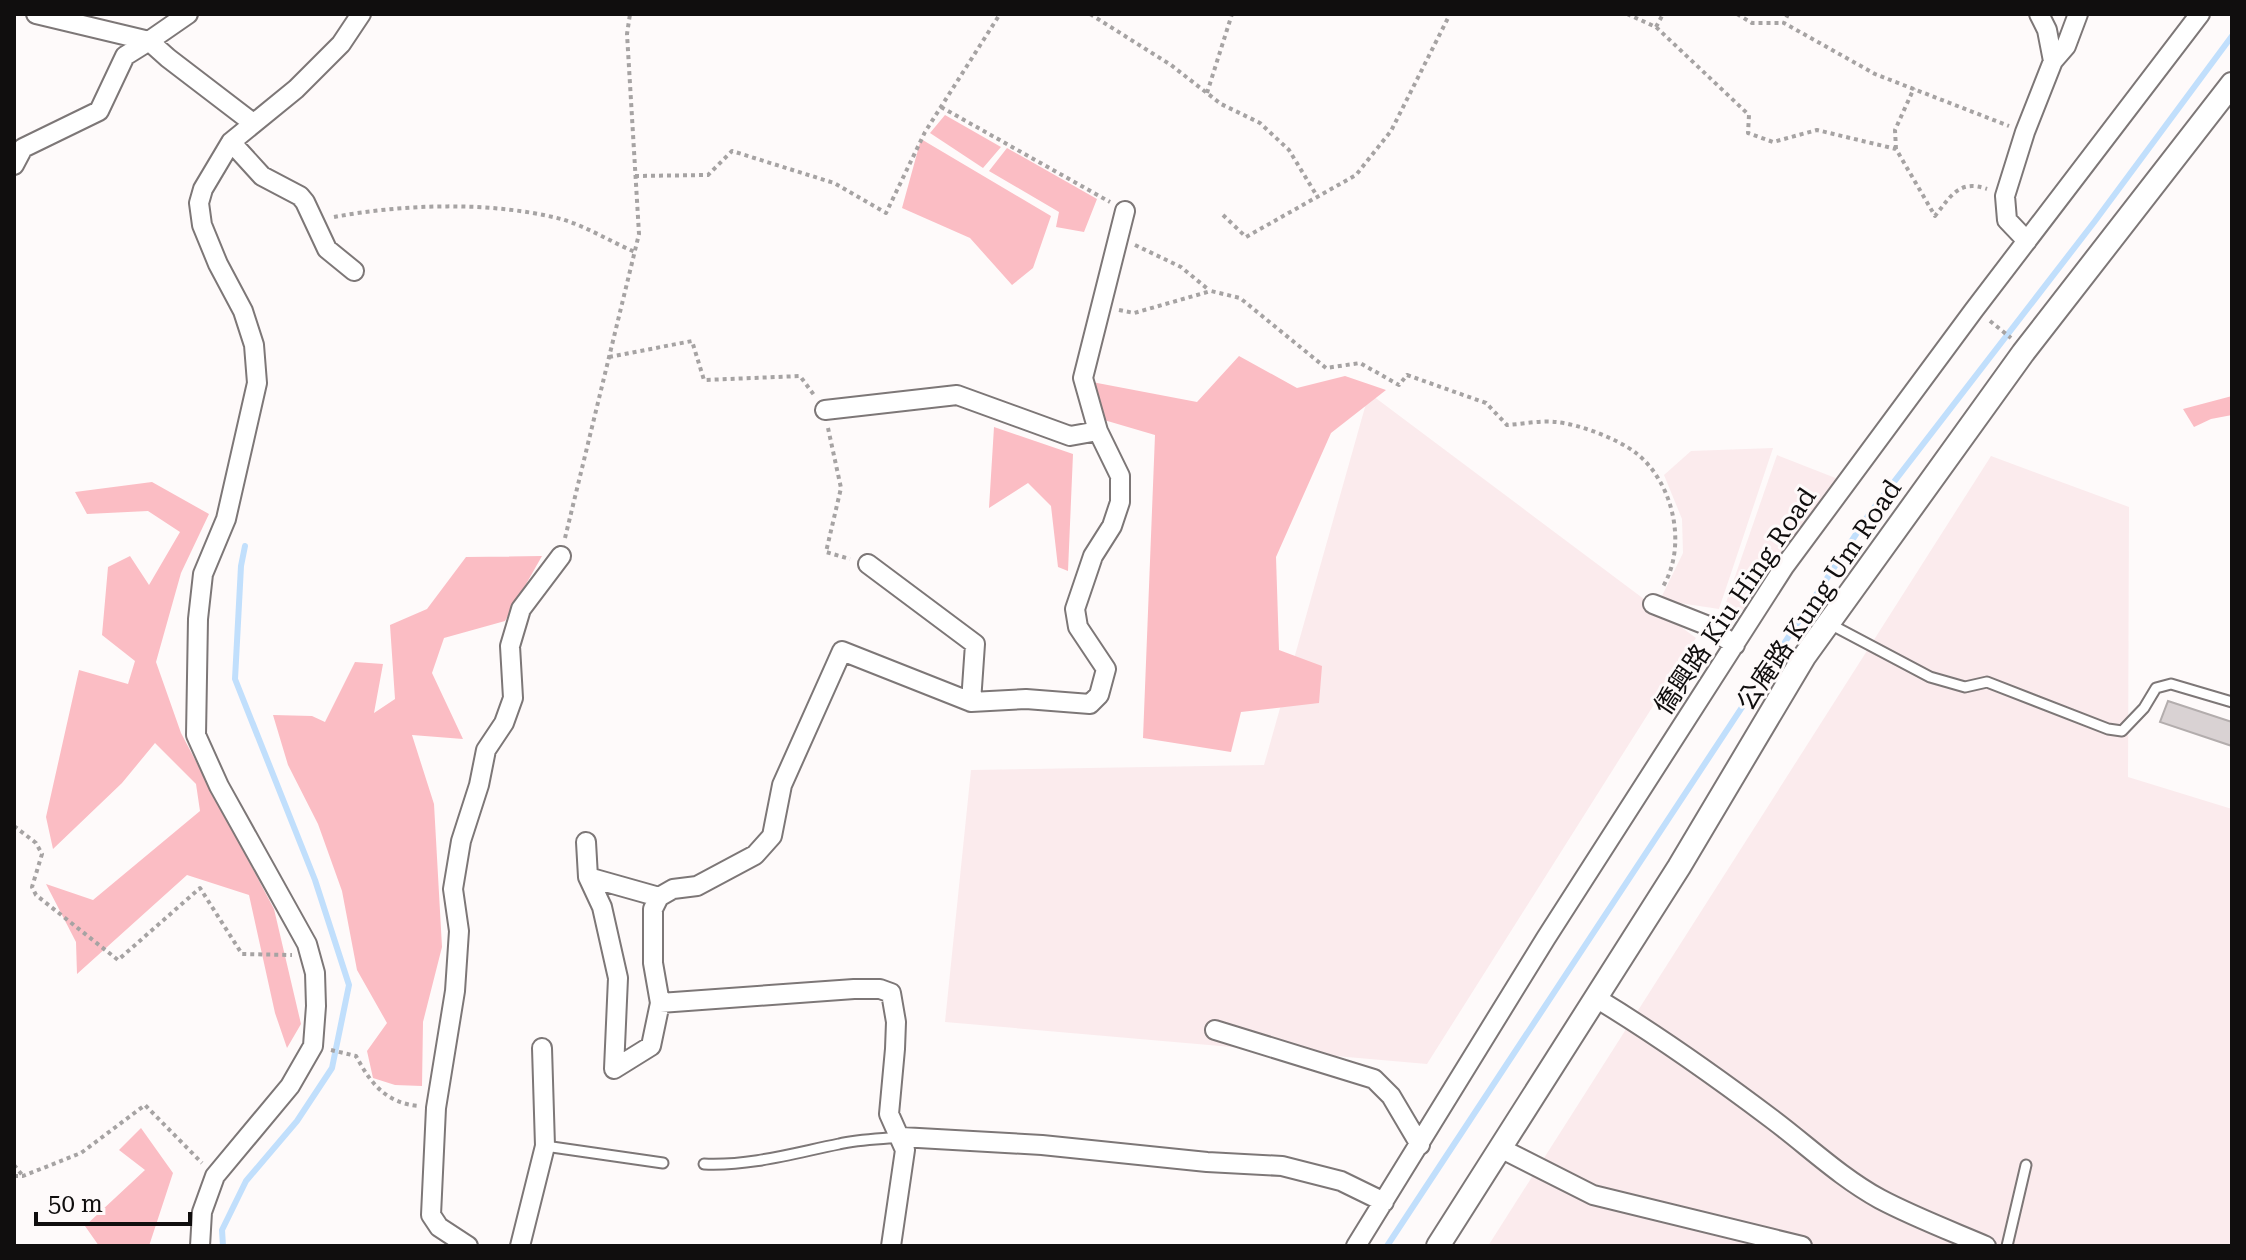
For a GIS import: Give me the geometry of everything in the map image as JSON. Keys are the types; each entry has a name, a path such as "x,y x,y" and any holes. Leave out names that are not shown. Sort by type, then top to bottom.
{"street":[{"path":"36,14 149,41 253,123"},
{"path":"14,165 23,148 99,111 125,56 188,14"},
{"path":"200,1246 202,1212 215,1176 290,1086 313,1046 315,973 307,944 219,786 196,735 198,619 203,574 226,519 257,383 254,345 243,311 202,225 199,203 203,189 231,142 296,89 341,44 361,14"},
{"path":"2039,14 2047,30 2053,61"},
{"path":"2027,241 2007,220 2005,196 2025,132 2053,61 2066,46 2078,14"},
{"name":"僑興路 Kiu Hing Road","path":"1356,1246 1533,959 1784,567 2200,14"},
{"name":"公庵路 Kung Um Road","path":"1438,1246 1679,867 1804,657 2026,349 2232,84"},
{"path":"231,142 262,176 300,196 327,249 354,271"},
{"path":"586,842 588,877 602,907 618,978 614,1069 651,1046 660,1003 653,963 653,909 659,897 673,889 697,886 720,874 755,855 772,836 782,785 842,651 971,702 1026,699 1079,705 1090,704 1099,695 1106,669 1078,627 1075,609 1093,556 1112,526 1120,502 1120,476 1098,431 1083,378 1125,211"},
{"path":"825,410 957,395 1070,436 1098,431"},
{"path":"468,1246 439,1227 431,1215 436,1108 455,991 459,931 453,889 461,841 479,785 486,750 504,723 513,698 510,646 521,609 561,556"},
{"path":"868,564 975,644 971,702"},
{"path":"1653,604 1706,625 1735,645"},
{"path":"588,877 659,897"},
{"path":"660,1003 854,989 880,989 891,993 896,1036 889,1114 905,1150 891,1246"},
{"path":"1596,998 1708,1072 1774,1120 1830,1167 1880,1199 1986,1246"},
{"path":"1215,1030 1374,1079 1391,1096 1420,1145"},
{"path":"520,1246 545,1146 542,1048"},
{"path":"901,1137 1042,1145 1207,1162 1282,1166 1341,1181 1384,1202"},
{"path":"1500,1148 1593,1195 1802,1246"}],"lane":[{"path":"1828,623 1930,677 1965,687 1987,682 2108,729 2122,731 2144,708 2156,688 2171,684 2232,702"},
{"path":"704,1164 727,1165 775,1159 843,1143 901,1137"},
{"path":"545,1146 663,1163"},
{"path":"2007,1246 2026,1165"}],"path":[{"path":"561,556 639,234 627,34 630,14"},
{"path":"635,176 708,175 732,151 834,183 886,213 925,132 1000,14"},
{"path":"1090,14 1171,65 1221,104 1260,123 1289,150 1317,196"},
{"path":"1207,93 1232,14"},
{"path":"1223,215 1246,237 1356,175 1391,131 1450,14"},
{"path":"1627,14 1656,27 1749,115 1748,133 1773,142 1817,130 1896,149"},
{"path":"1656,27 1663,14"},
{"path":"1737,14 1752,23 1784,23 1875,74 2025,132"},
{"path":"1784,23 1788,14"},
{"path":"1914,88 1895,130 1896,149 1935,216 1954,191 1975,185 2005,196"},
{"path":"941,107 1125,211"},
{"path":"315,221 380,209 489,208 563,220 635,252"},
{"path":"1119,237 1181,267 1211,291 1240,298 1326,368 1360,363 1399,385 1407,375 1486,403 1507,425 1556,422 1591,430 1637,454 1660,482 1675,523 1675,547 1668,579 1653,604"},
{"path":"1101,305 1134,313 1211,291"},
{"path":"1986,318 2016,342"},
{"path":"609,357 692,341 704,380 800,376 825,410 841,488 826,552 868,564"},
{"path":"14,826 36,843 42,854 32,887 36,895 118,960 200,888 242,954 310,955"},
{"path":"313,1046 356,1056 370,1082 388,1096 407,1105 436,1108"},
{"path":"14,1176 23,1176 81,1153 145,1105 215,1176"},
{"path":"14,1165 23,1176"}],"shaded area":[{"path":"945,115 1001,147 983,168 930,133"},
{"path":"921,139 1051,216 1033,268 1012,285 970,238 902,208"},
{"path":"1007,148 1097,199 1084,232 1056,227 1059,212 989,171"},
{"path":"1239,356 1297,388 1345,376 1386,390 1331,433 1276,557 1279,650 1322,666 1319,703 1241,712 1231,752 1143,738 1155,435 1104,420 1092,382 1197,402"},
{"path":"1369,393 1696,638 1427,1064 945,1022 971,770 1264,765"},
{"path":"2232,396 2232,415 2211,419 2194,427 2183,409"},
{"path":"994,427 1073,454 1068,571 1058,567 1051,506 1028,483 989,508"},
{"path":"1773,448 1719,609 1660,600 1683,553 1682,519 1664,475 1691,451"},
{"path":"1777,455 1838,479 1736,619 1722,614"},
{"path":"1991,456 2129,507 2128,777 2232,809 2232,1246 1488,1246"},
{"path":"152,482 209,514 181,573 156,662 181,733 274,909 301,1024 287,1048 275,1013 249,895 187,875 77,974 76,942 46,884 93,900 200,811 196,784 155,743 122,783 53,849 46,817 79,670 128,684 135,661 102,635 108,567 130,556 149,585 180,532 148,511 87,514 75,492"},
{"path":"542,556 505,621 444,638 432,673 463,739 412,735 434,804 442,947 423,1022 422,1086 395,1085 373,1078 367,1051 387,1023 357,970 342,891 318,824 288,765 273,715 312,716 325,722 355,662 383,664 374,713 395,699 390,625 427,609 466,557"},
{"path":"141,1128 173,1173 149,1246 99,1246 85,1226 145,1170 119,1150"}],"building":[{"path":"2168,701 2232,722 2232,746 2160,722"}],"waterway":[{"path":"1387,1246 1870,513 2095,221 2232,36"},
{"path":"223,1246 222,1230 246,1181 297,1121 332,1068 349,985 315,880 235,679 241,566 245,546"}]}
